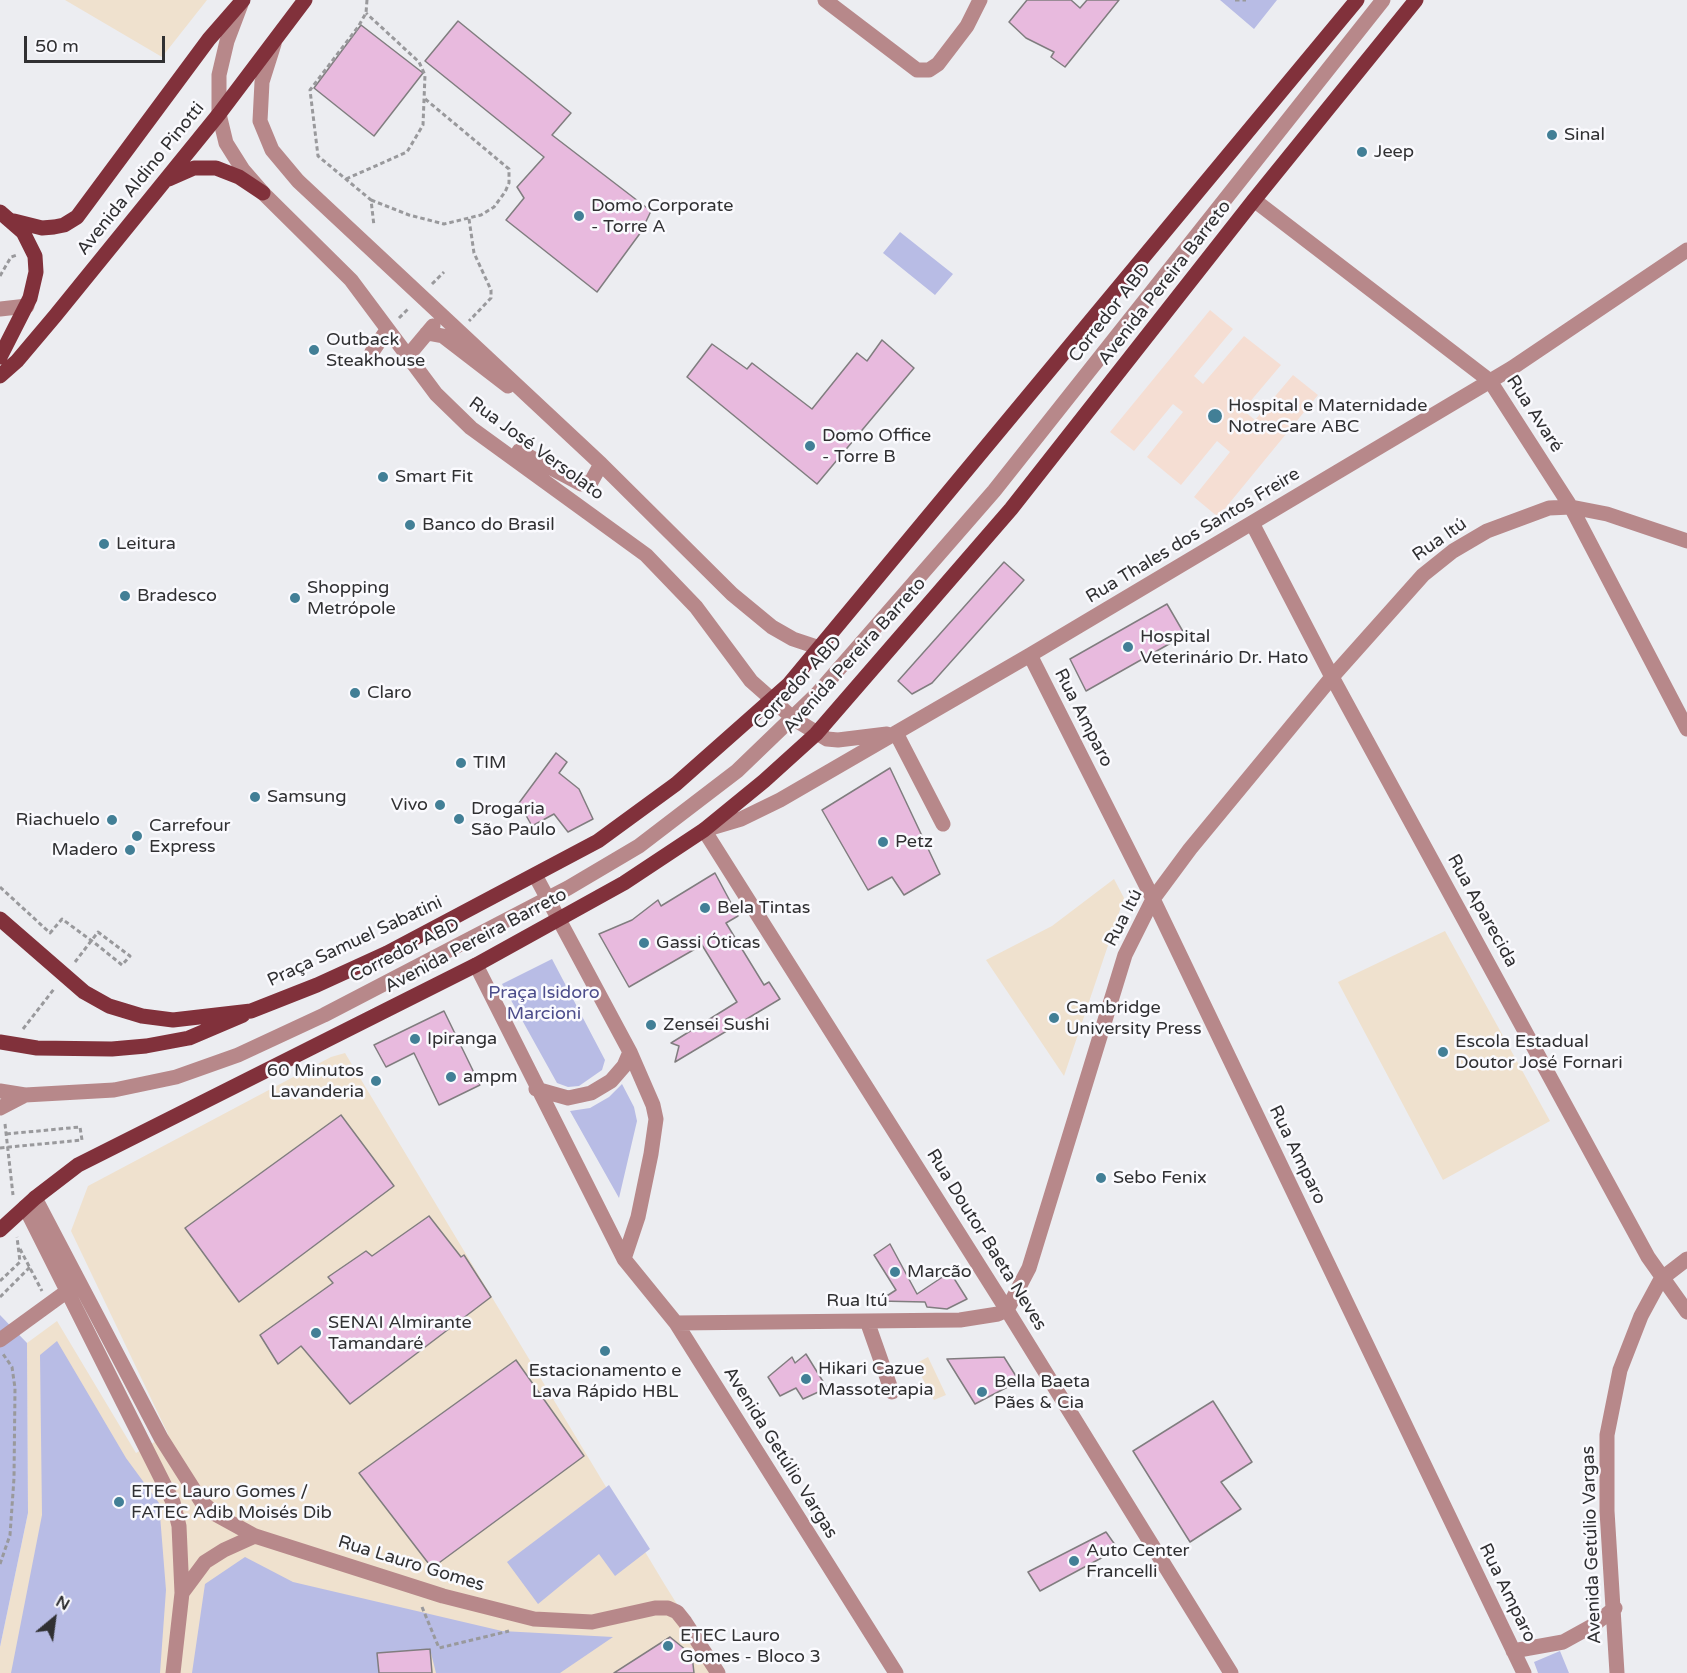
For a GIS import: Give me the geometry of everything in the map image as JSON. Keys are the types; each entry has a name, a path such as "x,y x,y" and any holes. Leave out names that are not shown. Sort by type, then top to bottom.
{"main road":[{"name":"Avenida Aldino Pinotti","path":"14,221 42,228 64,225 77,217 209,39 243,0"},
{"name":"Avenida Aldino Pinotti","path":"0,376 47,325 164,182 219,114 305,0"},
{"name":"Avenida Pereira Barreto","path":"535,875 598,841 638,814 713,754 772,700 820,648 1357,0"},
{"name":"Avenida Pereira Barreto","path":"8,1227 24,1203 102,1152 476,965 624,883 704,830 816,734 1061,450 1254,201 1416,0"},
{"path":"164,182 182,172 204,167 227,171 263,192"},
{"path":"0,212 14,221 23,232 35,256 34,285 27,306 0,357"},
{"name":"Praça Samuel Sabatini","path":"0,918 84,992 109,1006 142,1016 173,1020 251,1011 317,985 387,953 535,875"},
{"path":"0,1042 37,1048 112,1049 146,1046 189,1038 222,1026 251,1011"}],"street":[{"name":"Rua José Versolato","path":"243,0 222,56 217,92 219,114 232,152 243,170 263,192 340,267 449,409 620,534 662,570 696,607 751,681 816,734 838,740 896,733"},
{"path":"825,0 917,70 929,70 938,64 967,26 980,0"},
{"name":"Corredor ABD","path":"0,1091 25,1095 114,1090 176,1077 208,1067 324,1015 549,899 639,846 737,771 794,718 1021,458 1383,0"},
{"name":"Rua José Versolato","path":"275,41 262,82 259,109 263,130 272,150 298,181 443,314 752,612 793,639 820,648"},
{"name":"Rua Avaré","path":"1254,201 1490,381 1571,507 1687,729"},
{"name":"Rua Thales dos Santos Freire","path":"704,830 741,819 780,800 1030,655 1490,381 1687,250"},
{"path":"0,309 27,306"},
{"path":"407,357 443,314"},
{"path":"372,352 387,330"},
{"path":"427,333 443,336 490,374 526,394"},
{"path":"496,445 520,452 581,484 591,482 601,464"},
{"name":"Rua Itú","path":"676,1323 960,1320 998,1314 1007,1310 1029,1268 1125,956 1153,899 1190,849 1332,677 1423,575 1453,551 1487,531 1525,516 1549,508 1571,507 1607,514 1687,542"},
{"name":"Rua Aparecida","path":"1252,523 1332,677 1661,1279 1687,1312"},
{"name":"Rua Amparo","path":"1030,655 1153,899 1524,1673"},
{"path":"896,733 943,824"},
{"name":"Rua Doutor Baeta Neves","path":"704,830 1007,1310 1231,1673"},
{"path":"535,875 630,1052 649,1094 656,1119 638,1217 624,1258"},
{"name":"Avenida Getúlio Vargas","path":"476,965 536,1089 624,1258 676,1323 896,1673"},
{"path":"536,1089 568,1098 591,1093 611,1081 630,1052"},
{"name":"Corredor ABD","path":"2,1111 25,1095"},
{"path":"24,1203 66,1292 168,1488 179,1526 182,1593 173,1673"},
{"name":"Rua Lauro Gomes","path":"24,1203 201,1502 226,1521 255,1536 414,1586 534,1619 592,1622 655,1608 668,1608 677,1612 685,1622 718,1673"},
{"name":"Avenida Getúlio Vargas","path":"1617,1673 1615,1608 1607,1511 1607,1435 1620,1370 1641,1316 1661,1279 1687,1259"},
{"path":"0,1340 66,1292"},
{"path":"867,1321 892,1392"},
{"path":"182,1593 205,1562 224,1550 255,1536"},
{"path":"1513,1651 1563,1642 1592,1626 1615,1608"}],"path":[{"path":"367,0 366,13 310,90 318,156 371,200 409,215 444,224 481,216 494,207 509,183 509,170 424,98"},
{"path":"1235,0 1246,0"},
{"path":"345,179 407,152 423,124 425,75 419,62 366,13"},
{"path":"371,200 374,226"},
{"path":"459,330 491,298 491,290 474,253 469,219"},
{"path":"0,276 11,257 35,256"},
{"path":"0,887 50,933 62,919 96,944 122,965 130,956 98,932 70,968"},
{"path":"21,1031 56,986"},
{"path":"2,1111 24,1203"},
{"path":"0,1148 82,1140 80,1127 6,1134"},
{"path":"0,1281 20,1262 8,1227"},
{"path":"8,1227 48,1304"},
{"path":"0,1296 31,1266"},
{"path":"0,1351 12,1367 15,1400 14,1478 10,1535 0,1564"},
{"path":"414,1586 438,1648 517,1629"}],"shaded area":[{"path":"65,0 207,0 162,57"},
{"name":"Hospital e Maternidade NotreCare ABC","path":"1210,310 1233,329 1194,376 1203,384 1244,336 1281,365 1243,410 1255,420 1293,375 1318,395 1218,517 1194,497 1230,452 1217,441 1181,485 1147,457 1183,412 1173,404 1134,451 1110,432"},
{"name":"Cambridge University Press","path":"1114,879 1124,898 1064,1076 986,960 1052,926"},
{"name":"Escola Estadual Doutor José Fornari","path":"1445,931 1550,1121 1443,1180 1338,982"},
{"name":"SENAI Almirante Tamandaré","path":"345,1053 720,1673 0,1673 0,1647 28,1513 27,1343 57,1321 136,1453 168,1434 71,1231 88,1186 331,1057"},
{"path":"928,1357 946,1395 934,1400 915,1364"}],"green space":[{"path":"1220,0 1277,0 1254,29"},
{"path":"900,232 953,274 935,295 883,253"},
{"name":"Praça Isidoro Marcioni","path":"552,959 605,1060 602,1070 579,1086 568,1087 557,1083 502,984"},
{"path":"622,1084 634,1107 637,1121 619,1198 570,1111 590,1108 609,1097"},
{"path":"0,1315 27,1343 28,1513 0,1647"},
{"path":"57,1341 126,1458 159,1503 166,1590 160,1673 11,1673 42,1515 40,1355"},
{"path":"609,1485 650,1549 615,1576 599,1554 538,1604 507,1562"},
{"path":"245,1557 293,1582 502,1631 613,1637 560,1673 436,1673 430,1649 378,1653 379,1673 192,1673 205,1584"},
{"path":"1560,1651 1569,1673 1538,1673 1534,1662"}],"building":[{"path":"1027,0 1071,0 1080,8 1087,0 1119,0 1065,67 1051,57 1054,52 1026,38 1009,22"},
{"name":"Domo Corporate - Torre A","path":"458,21 571,113 552,135 651,211 641,232 597,292 506,220 524,198 517,187 544,157 425,61"},
{"path":"361,25 423,73 374,136 314,88"},
{"name":"Domo Office - Torre B","path":"882,340 914,368 817,484 687,377 712,344 747,369 752,363 812,409 857,353 867,361"},
{"path":"1004,562 1024,580 932,683 912,694 898,681"},
{"name":"Hospital Veterinário Dr. Hato","path":"1167,604 1185,635 1086,691 1070,659"},
{"path":"556,753 567,762 559,773 579,789 593,819 568,832 554,814 532,826 519,803"},
{"name":"Petz","path":"890,768 940,874 904,895 892,877 868,890 822,810"},
{"path":"715,873 738,916 726,923 764,985 769,982 780,999 675,1062 679,1046 671,1043 737,1002 702,945 629,987 599,934 632,920 658,900 661,906"},
{"path":"444,1011 480,1085 439,1105 414,1053 386,1067 374,1045"},
{"path":"341,1115 394,1186 239,1302 185,1228"},
{"path":"429,1216 461,1257 464,1255 491,1297 350,1404 301,1346 278,1364 260,1335 333,1283 328,1277 366,1251 372,1256"},
{"path":"890,1244 917,1294 950,1272 967,1299 947,1309 927,1307 925,1302 879,1301 896,1290 874,1255"},
{"name":"Hikari Cazue Massoterapia","path":"806,1354 827,1388 803,1399 796,1388 780,1396 768,1377 792,1357 795,1363"},
{"name":"Bella Baeta Pães & Cia","path":"1004,1357 1019,1381 975,1404 947,1359"},
{"path":"516,1360 584,1456 432,1568 359,1473"},
{"path":"1213,1401 1252,1462 1221,1482 1241,1509 1190,1542 1133,1451"},
{"name":"Auto Center Francelli","path":"1106,1532 1118,1549 1040,1591 1028,1572"},
{"name":"ETEC Lauro Gomes - Bloco 3","path":"670,1637 692,1655 694,1673 614,1673"},
{"path":"430,1649 432,1673 379,1673 377,1653"}],"place":[{"name":"Sinal","path":"1552,135"},
{"name":"Jeep","path":"1362,152"},
{"name":"Domo Corporate - Torre A","path":"579,216"},
{"name":"Outback Steakhouse","path":"314,350"},
{"name":"Hospital e Maternidade NotreCare ABC","path":"1215,416"},
{"name":"Domo Office - Torre B","path":"810,446"},
{"name":"Smart Fit","path":"383,477"},
{"name":"Banco do Brasil","path":"410,525"},
{"name":"Leitura","path":"104,544"},
{"name":"Bradesco","path":"125,596"},
{"name":"Shopping Metrópole","path":"295,598"},
{"name":"Hospital Veterinário Dr. Hato","path":"1128,647"},
{"name":"Claro","path":"355,693"},
{"name":"TIM","path":"461,763"},
{"name":"Samsung","path":"255,797"},
{"name":"Vivo","path":"440,805"},
{"name":"Drogaria São Paulo","path":"459,819"},
{"name":"Riachuelo","path":"112,820"},
{"name":"Carrefour Express","path":"137,836"},
{"name":"Petz","path":"883,842"},
{"name":"Madero","path":"130,850"},
{"name":"Bela Tintas","path":"705,908"},
{"name":"Gassi Óticas","path":"644,943"},
{"name":"Cambridge University Press","path":"1054,1018"},
{"name":"Zensei Sushi","path":"651,1025"},
{"name":"Ipiranga","path":"415,1039"},
{"name":"Escola Estadual Doutor José Fornari","path":"1443,1052"},
{"name":"ampm","path":"451,1077"},
{"name":"60 Minutos Lavanderia","path":"376,1081"},
{"name":"Sebo Fenix","path":"1101,1178"},
{"name":"Marcão","path":"895,1272"},
{"name":"SENAI Almirante Tamandaré","path":"316,1333"},
{"name":"Estacionamento e Lava Rápido HBL","path":"605,1351"},
{"name":"Hikari Cazue Massoterapia","path":"806,1379"},
{"name":"Bella Baeta Pães & Cia","path":"982,1392"},
{"name":"ETEC Lauro Gomes / FATEC Adib Moisés Dib","path":"119,1502"},
{"name":"Auto Center Francelli","path":"1074,1561"},
{"name":"ETEC Lauro Gomes - Bloco 3","path":"668,1646"}]}
